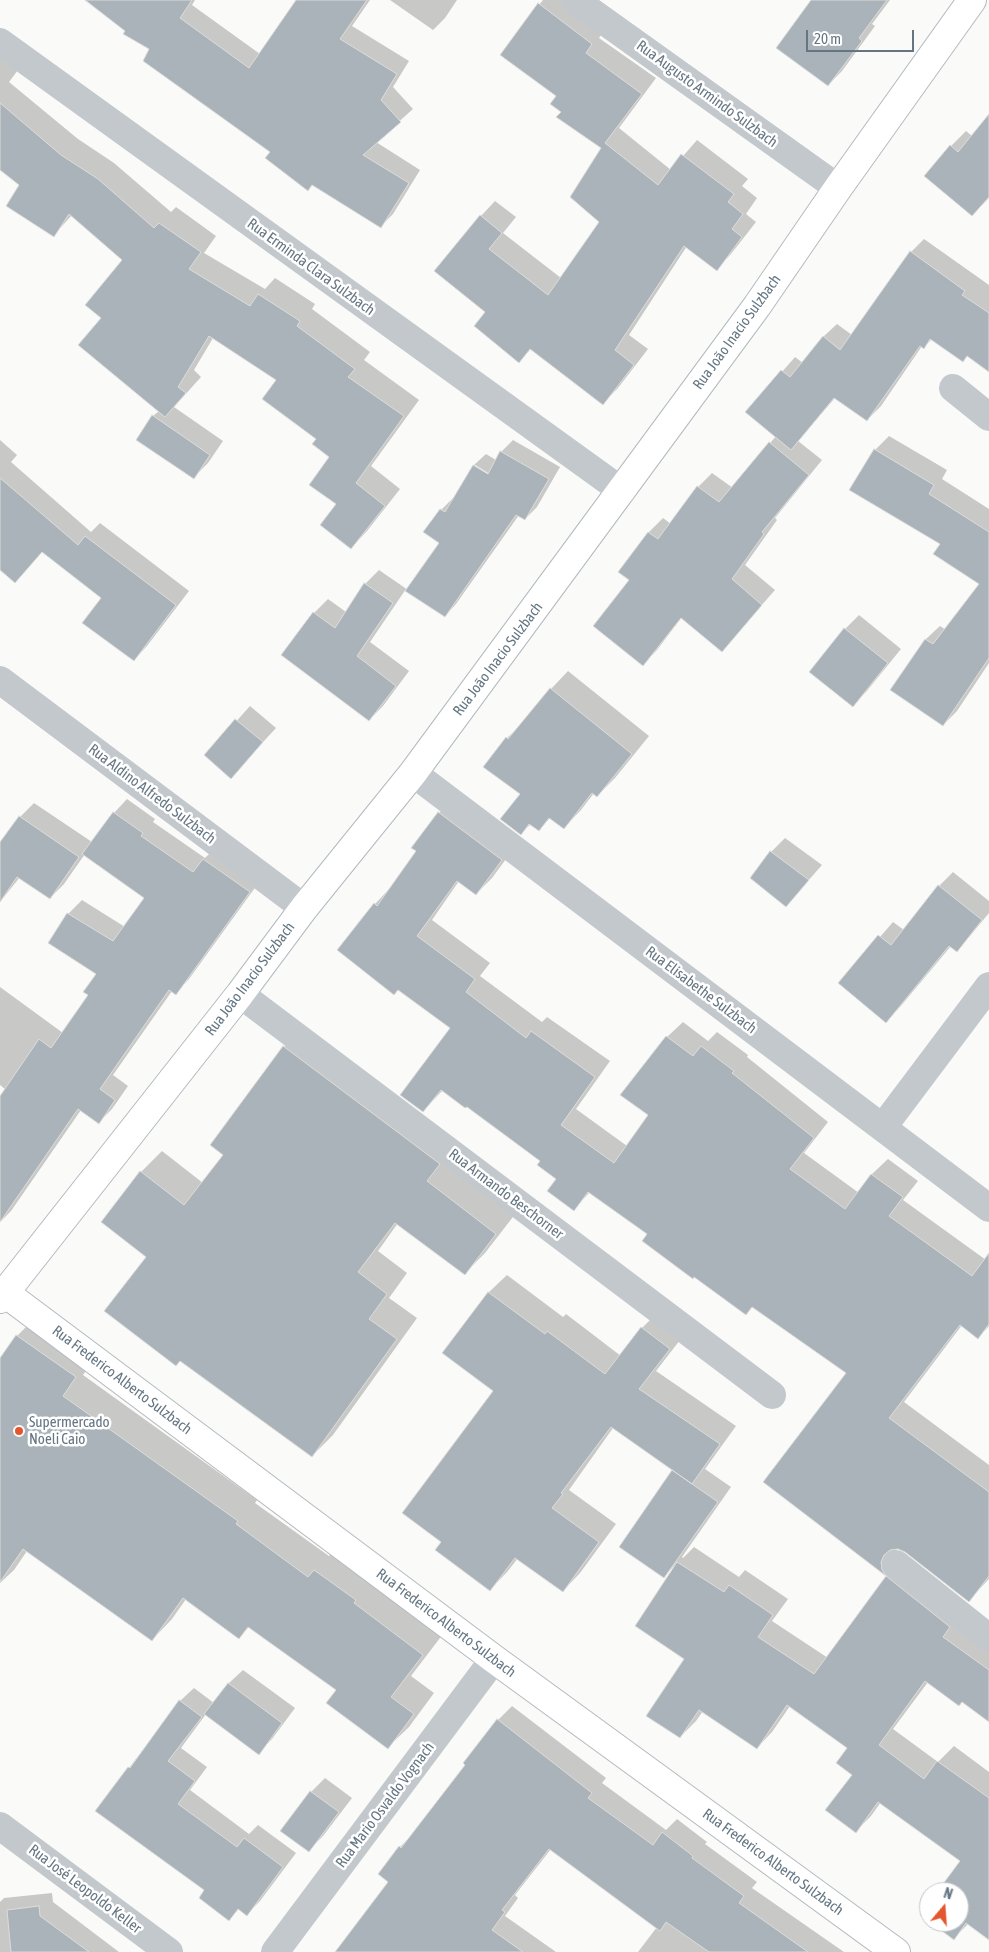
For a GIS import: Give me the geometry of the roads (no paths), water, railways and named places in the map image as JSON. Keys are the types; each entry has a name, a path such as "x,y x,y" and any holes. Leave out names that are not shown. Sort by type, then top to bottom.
{"street":[{"name":"Rua Augusto Armindo Sulzbach","path":"575,0 838,188"},
{"name":"Rua João Inacio Sulzbach","path":"2,1294 240,994 304,908 413,773 757,306 838,188 972,0"},
{"name":"Rua Erminda Clara Sulzbach","path":"0,42 622,491"},
{"path":"953,388 989,418"},
{"name":"Rua Aldino Alfredo Sulzbach","path":"0,680 304,908"},
{"name":"Rua Elisabethe Sulzbach","path":"413,773 989,1208"},
{"path":"883,1127 989,986"},
{"name":"Rua Armando Beschorner","path":"240,994 772,1395"},
{"name":"Rua Frederico Alberto Sulzbach","path":"2,1294 494,1659 896,1952"},
{"path":"896,1564 989,1638"},
{"name":"Rua Mario Osvaldo Vognach","path":"275,1952 494,1659"},
{"name":"Rua José Leopoldo Keller","path":"0,1826 169,1952"}],"place":[{"name":"Supermercado Noeli Caio","path":"19,1431"}]}
